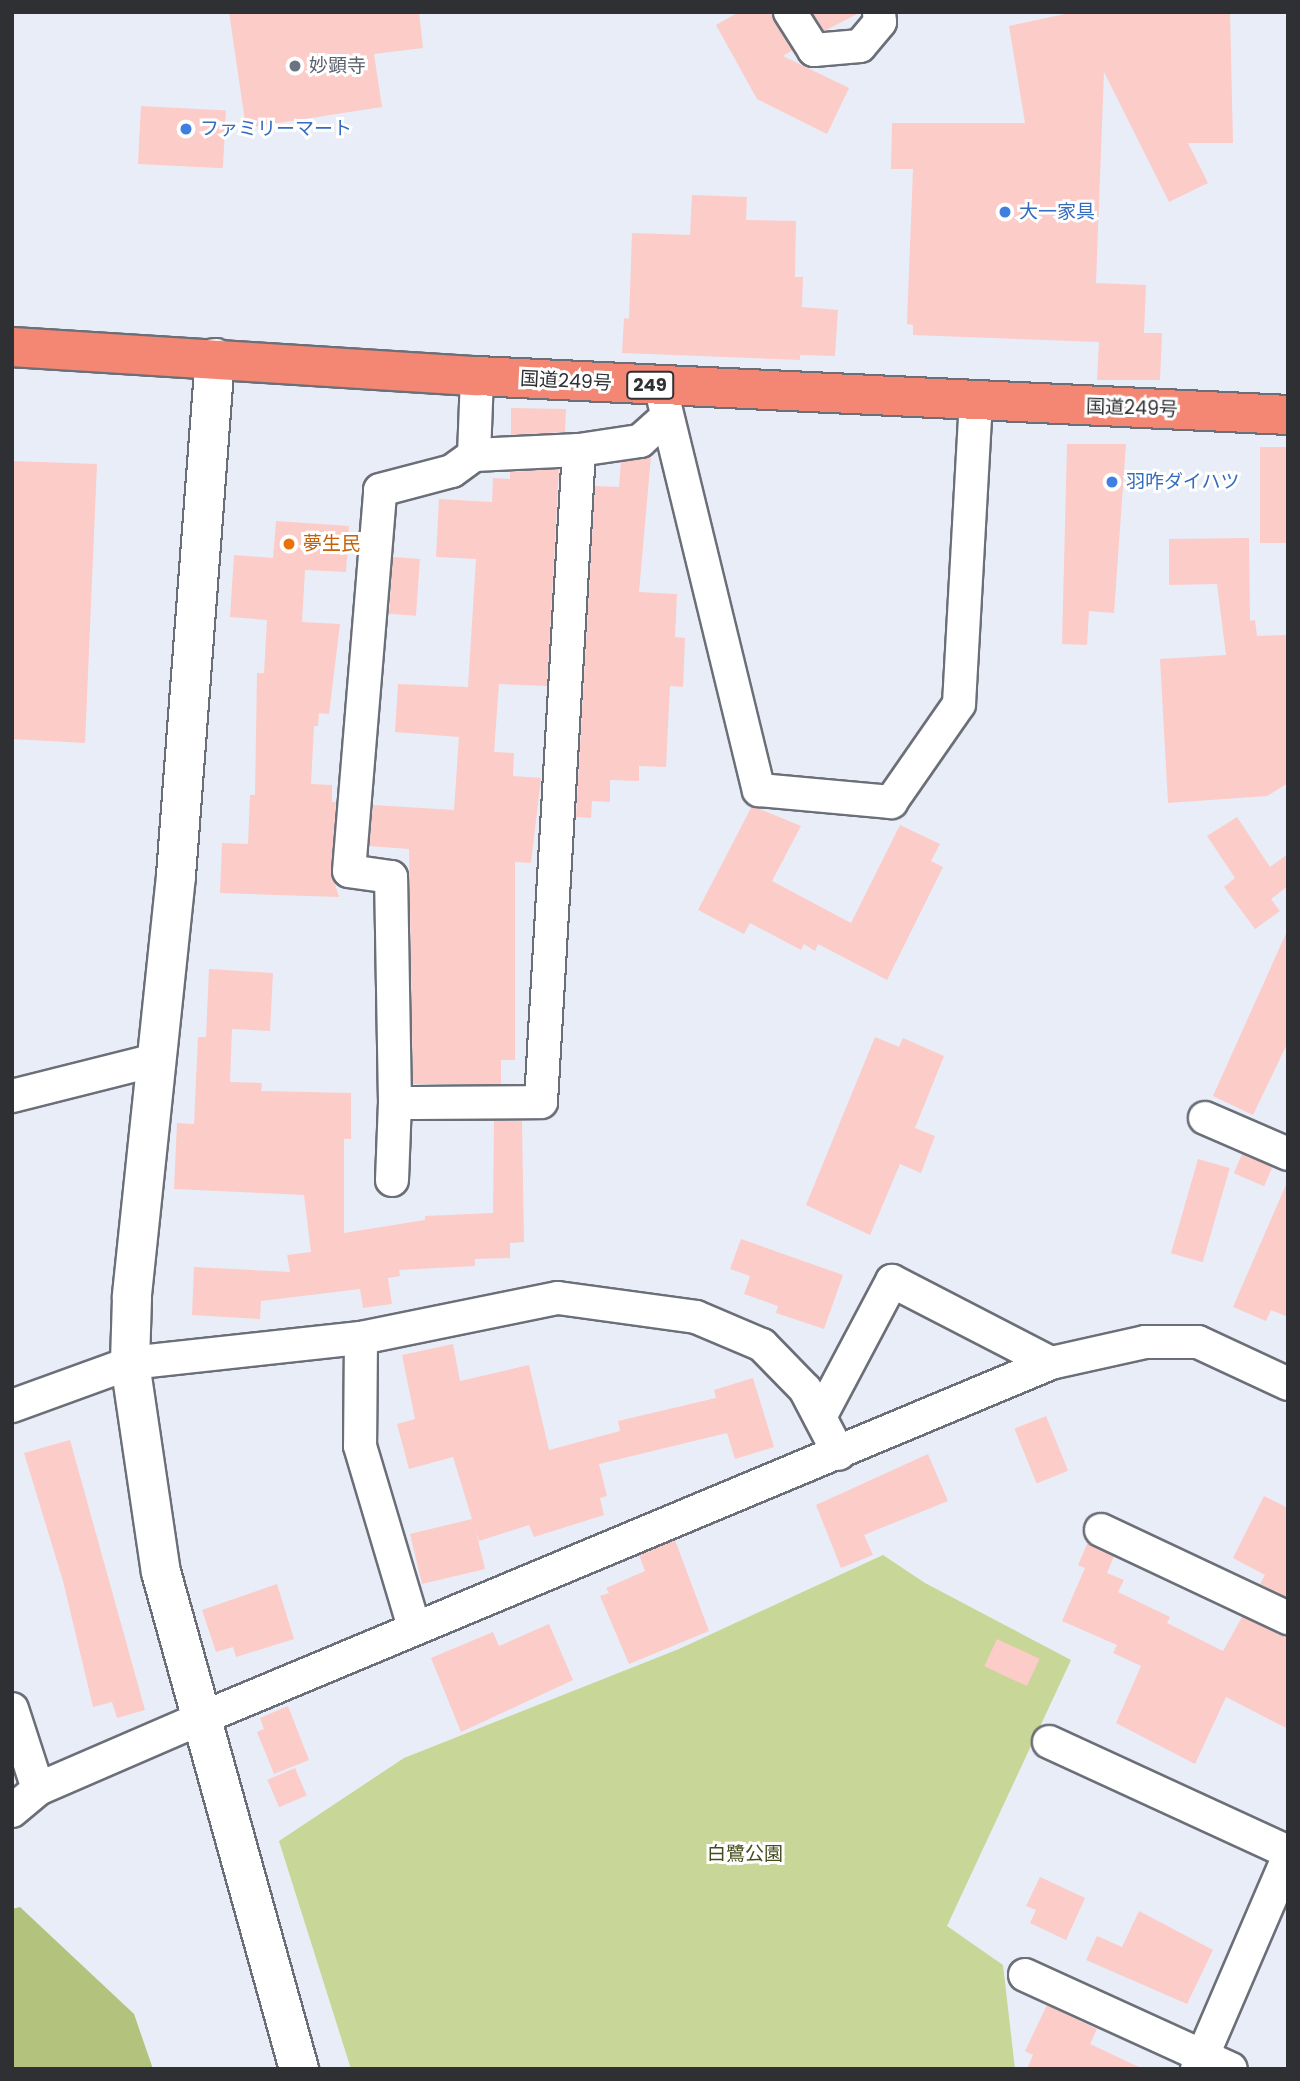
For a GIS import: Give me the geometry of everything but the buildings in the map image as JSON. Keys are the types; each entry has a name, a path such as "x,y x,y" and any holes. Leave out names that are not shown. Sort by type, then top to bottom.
{"highway":[{"name":"国道249号","path":"12,348 215,358 477,376 664,401 976,401 1288,415"}],"street":[{"path":"790,12 814,50 860,46 880,22 879,12"},
{"path":"215,358 176,876 155,1060 130,1363 160,1573 299,2069"},
{"path":"474,455 477,376"},
{"path":"664,401 759,790 891,802 959,704 976,401"},
{"path":"392,1180 395,1103 391,877 349,871 380,490 452,471 474,455 579,450 640,441 664,401"},
{"path":"395,1103 541,1102 579,450"},
{"path":"12,1096 155,1060"},
{"path":"1205,1118 1288,1154"},
{"path":"820,1418 892,1281 1051,1363"},
{"path":"12,1406 130,1363 361,1338 558,1298 696,1317 762,1345 805,1389 839,1454"},
{"path":"361,1338 360,1446 414,1627"},
{"path":"12,1811 38,1789 202,1718 414,1627 839,1454 1051,1363 1145,1342 1198,1342 1288,1384"},
{"path":"1101,1530 1288,1618"},
{"path":"12,1709 38,1789"},
{"path":"1049,1742 1288,1852"},
{"path":"1025,1975 1210,2064 1288,1858"}],"green space":[{"name":"白鷺公園","path":"883,1555 925,1583 1071,1660 947,1926 1003,1965 1015,2069 351,2069 279,1841 404,1758 679,1649"},
{"path":"20,1907 134,2014 153,2069 12,2069 12,1909"}],"place":[{"name":"妙顕寺","path":"295,66"},
{"name":"ファミリーマート","path":"186,129"},
{"name":"大一家具","path":"1005,212"},
{"name":"羽咋ダイハツ","path":"1112,482"},
{"name":"夢生民","path":"289,544"}]}
